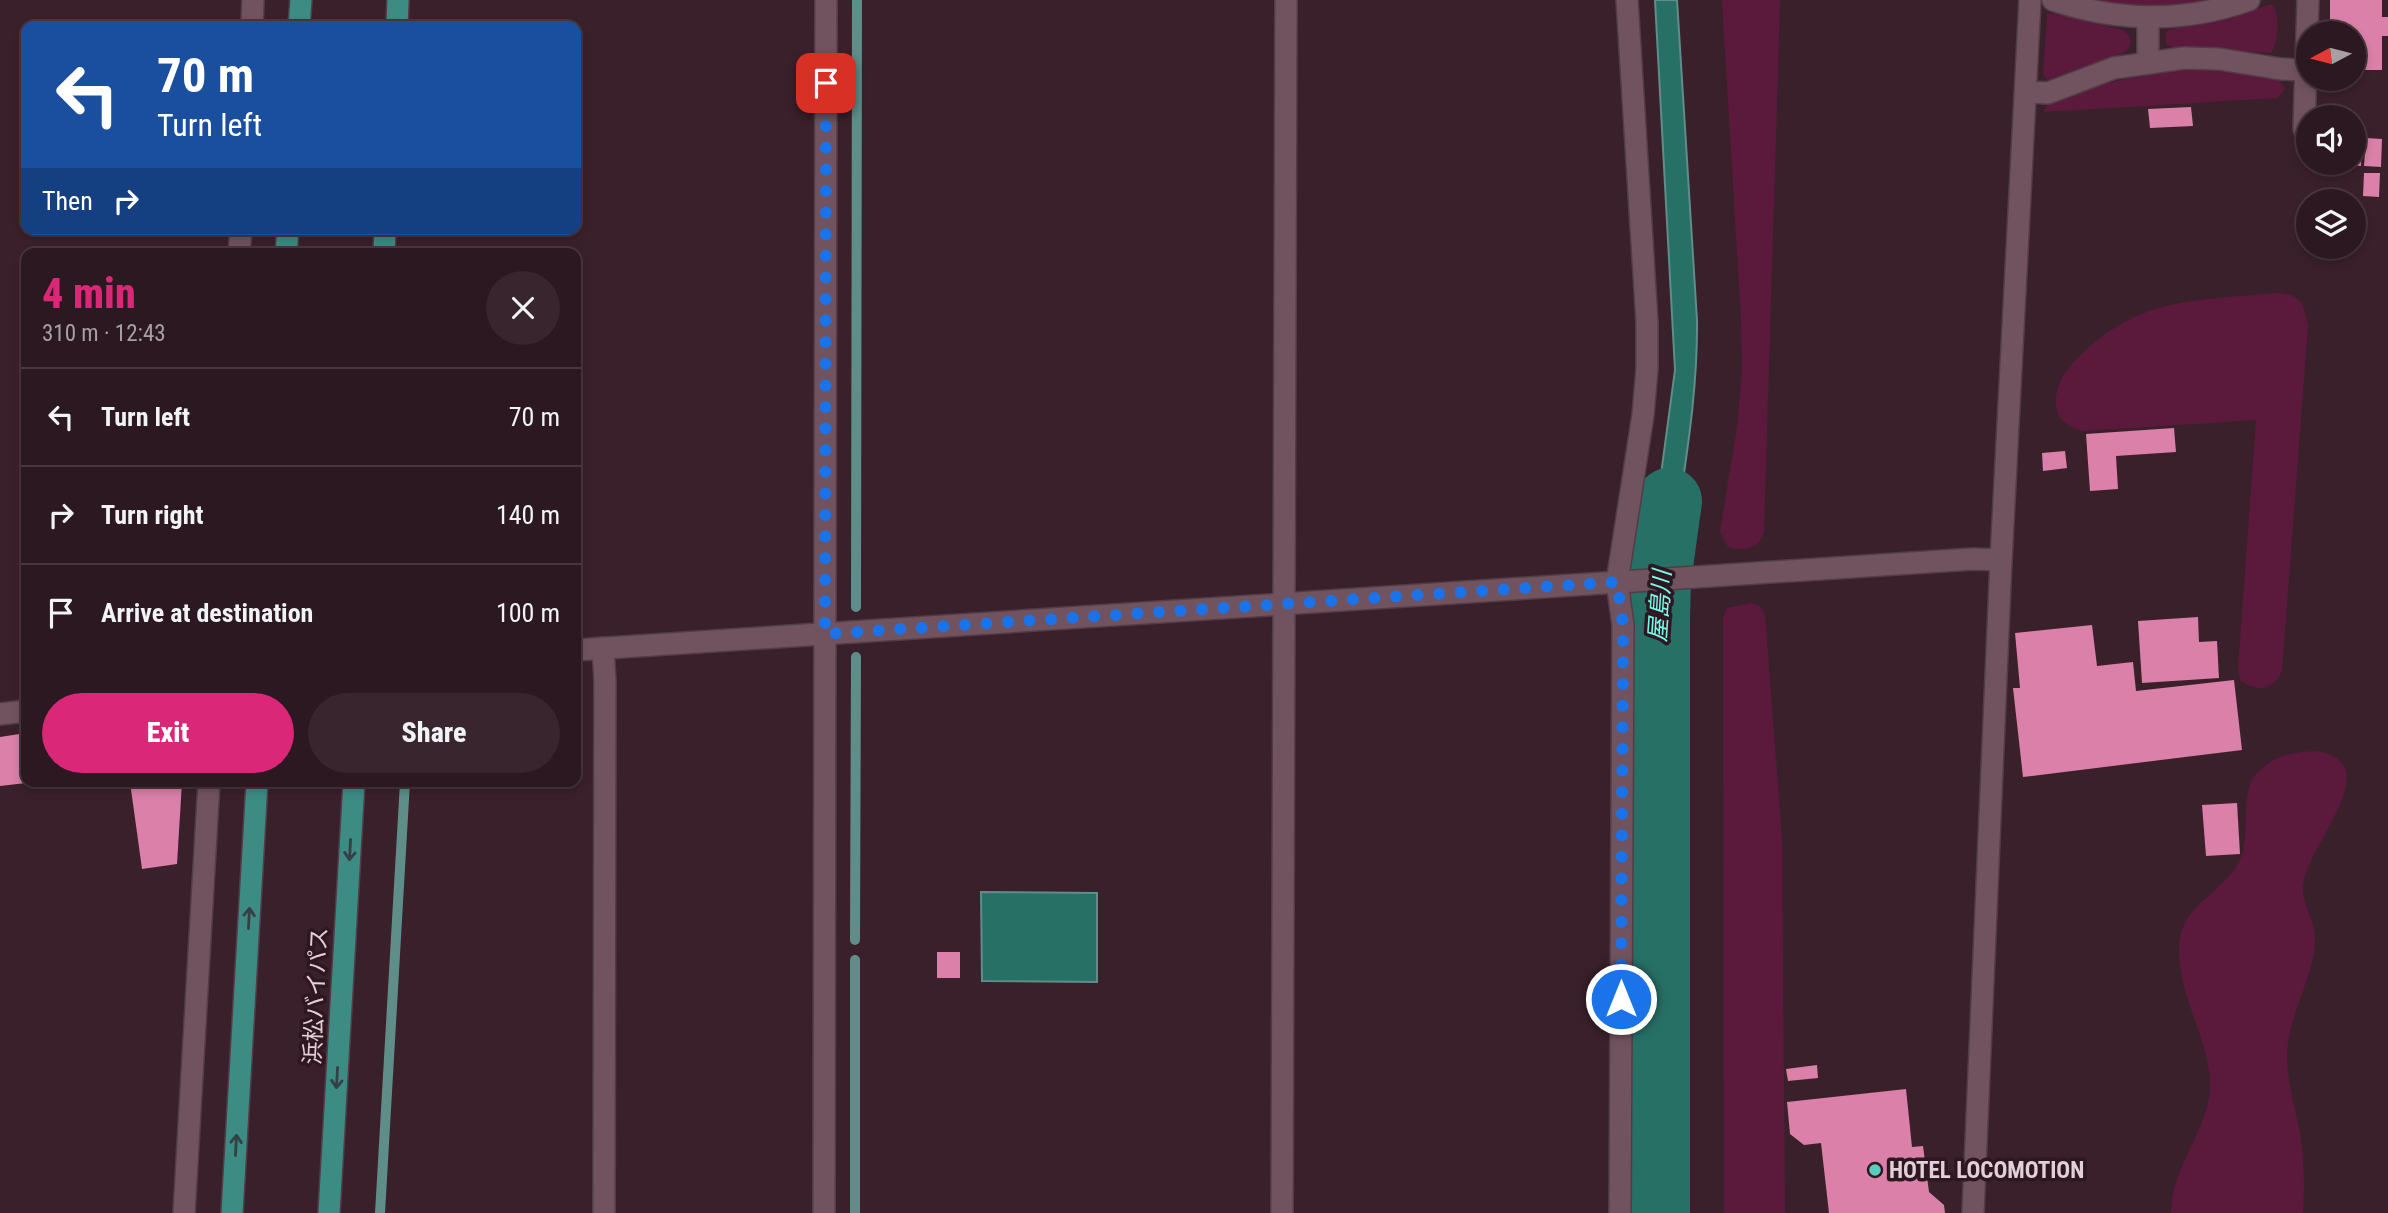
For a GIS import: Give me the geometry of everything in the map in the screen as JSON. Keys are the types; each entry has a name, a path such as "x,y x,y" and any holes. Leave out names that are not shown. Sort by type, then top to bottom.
{"highway":[{"path":"299,21 301,0"},
{"path":"397,21 398,0"},
{"path":"232,1213 257,787"},
{"name":"浜松バイパス","path":"329,1213 354,787"}],"street":[{"path":"252,21 254,0"},
{"path":"824,1213 827,0"},
{"path":"1282,1213 1286,0"},
{"path":"1620,1213 1624,582 1647,369 1646,309 1627,0"},
{"path":"1973,1213 2001,560 2030,0"},
{"path":"2053,0 2105,15 2148,18 2198,14 2249,0"},
{"path":"2307,21 2308,0"},
{"path":"2148,18 2148,61"},
{"path":"2026,92 2048,93 2103,72 2148,61 2219,59 2296,70"},
{"path":"581,650 1973,559 2001,560"},
{"path":"603,648 604,1213"},
{"path":"0,714 21,712"},
{"path":"184,1213 209,787"}],"shaded area":[{"path":"1655,0 1677,0 1697,320 1691,419 1669,581 1647,579 1675,370"},
{"path":"1722,0 1780,0 1764,531 1755,545 1740,549 1728,547 1720,532 1737,427 1742,373"},
{"path":"2092,0 2209,0 2150,7"},
{"path":"2268,5 2275,9 2277,22 2276,43 2271,53 2172,47 2166,44 2166,32 2171,29 2232,18"},
{"path":"2055,13 2122,30 2128,34 2131,42 2128,49 2122,54 2047,80 2043,74 2047,14"},
{"path":"2184,69 2218,70 2279,80 2285,89 2277,98 2044,112 2046,106 2096,87 2148,74"},
{"path":"2274,293 2290,295 2299,300 2308,326 2282,671 2274,683 2259,688 2240,680 2238,668 2256,420 2084,431 2072,427 2059,416 2056,398 2063,377 2076,360 2109,332 2131,319 2175,304"},
{"path":"1751,603 1760,606 1765,614 1782,840 1785,1213 1724,1213 1723,619 1727,608"},
{"path":"2314,751 2335,757 2345,768 2346,784 2341,802 2311,862 2303,886 2314,929 2314,949 2292,1024 2287,1055 2289,1082 2302,1149 2303,1213 2171,1213 2174,1190 2206,1112 2210,1086 2205,1052 2180,968 2181,935 2193,911 2231,874 2239,862 2245,841 2248,793 2256,774 2282,756"},
{"path":"981,892 1097,893 1097,982 982,981"}],"building":[{"path":"2330,0 2382,0 2382,17 2388,17 2388,36 2382,36 2382,70 2366,70 2366,21 2330,21"},
{"path":"2191,107 2193,126 2150,128 2148,109"},
{"path":"2366,138 2382,139 2381,167 2366,166"},
{"path":"2366,173 2380,173 2379,197 2366,196 2366,189 2363,189"},
{"path":"2174,428 2176,452 2116,456 2118,489 2090,491 2086,434"},
{"path":"2065,451 2067,468 2043,471 2042,453"},
{"path":"2198,617 2199,642 2217,641 2219,678 2142,683 2138,621"},
{"path":"2092,625 2097,666 2133,662 2136,691 2234,680 2242,750 2023,777 2013,688 2020,688 2015,633"},
{"path":"21,734 21,784 0,786 0,737"},
{"path":"131,787 182,787 177,864 142,869"},
{"path":"2237,803 2240,854 2206,856 2202,805"},
{"path":"937,952 960,952 960,978 937,978"},
{"path":"1817,1065 1818,1078 1788,1081 1786,1069"},
{"name":"HOTEL LOCOMOTION","path":"1906,1089 1912,1147 1923,1146 1929,1192 1944,1205 1945,1213 1829,1213 1821,1143 1804,1145 1790,1134 1787,1102"}],"waterway":[{"path":"856,607 857,0"},
{"name":"屋島川","path":"1657,1213 1657,619 1658,580 1669,501"},
{"path":"855,940 856,657"},
{"path":"380,1213 405,787"},
{"path":"855,960 855,1213"}],"place":[{"name":"HOTEL LOCOMOTION","path":"1875,1170"}],"route":[{"path":"826,83 825,634 1617,582 1623,625 1621,999"}]}
